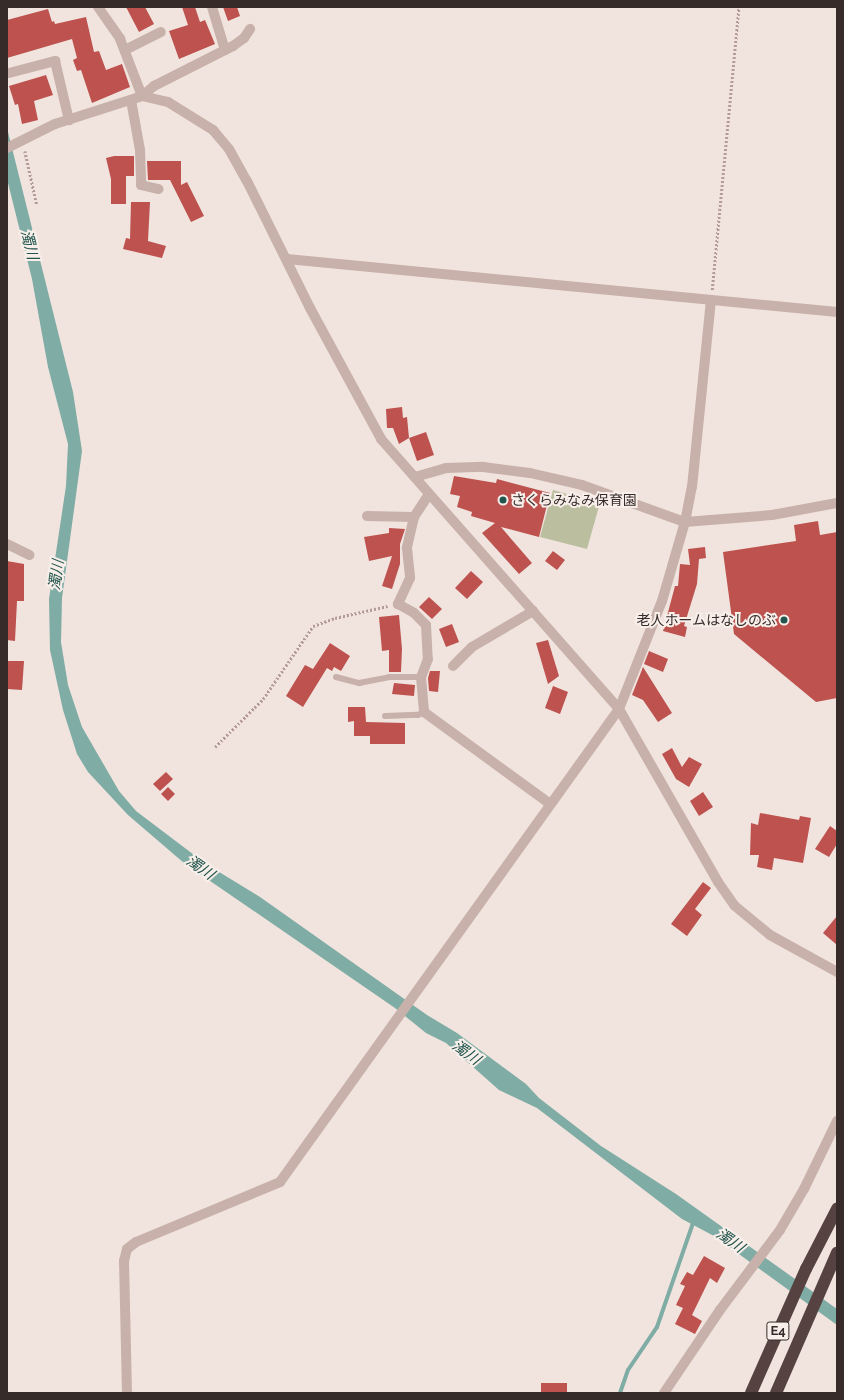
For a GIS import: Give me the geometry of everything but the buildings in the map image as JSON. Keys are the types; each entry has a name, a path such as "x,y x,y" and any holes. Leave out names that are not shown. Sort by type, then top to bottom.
{"highway":[{"name":"E4","path":"751,1393 806,1269 837,1209"},
{"name":"E4","path":"776,1393 837,1253"}],"street":[{"path":"98,7 120,39 142,96"},
{"path":"212,7 225,50"},
{"path":"7,148 21,140 69,120 142,96 154,86 225,50 244,38 250,29"},
{"path":"124,50 161,32"},
{"path":"8,73 55,61 69,120"},
{"path":"142,96 168,102 190,114 222,139 247,181 310,308 369,420 381,439 619,709 718,882 735,906 770,935 837,972"},
{"path":"131,100 140,150 141,185 159,189"},
{"path":"287,259 837,312"},
{"path":"127,1393 124,1262 127,1249 136,1242 280,1182 387,1030 619,709 662,601 685,522 692,487 711,300"},
{"path":"415,477 454,468 483,467 530,473 582,485 685,522 772,516 837,503"},
{"path":"429,494 421,503 414,517 406,548 410,578 398,604 414,613 426,625 428,659 421,677 424,712 550,804"},
{"path":"367,516 414,517"},
{"path":"7,544 30,555"},
{"path":"453,666 472,646 533,611"},
{"path":"664,1393 753,1267 804,1189 837,1121"}],"lane":[{"path":"336,677 359,683 389,676 421,677"},
{"path":"384,716 418,715 424,712"}],"path":[{"path":"711,300 739,7"},
{"path":"21,140 37,205"},
{"path":"215,747 263,699 314,626 335,618 398,604"}],"green space":[{"path":"553,490 600,503 587,549 540,537"}],"water":[{"name":"濁川","path":"7,128 73,392 82,451 62,598 61,642 68,685 82,727 119,791 136,811 206,864 260,897 427,1015 457,1033 526,1084 539,1098 601,1146 676,1194 837,1309 837,1325 714,1236 682,1219 537,1108 499,1090 446,1043 426,1033 395,1008 184,863 128,815 88,772 77,754 63,710 50,650 49,599 66,486 68,444 48,367 32,279 7,179"}],"waterway":[{"path":"620,1393 628,1370 657,1327 694,1220"}],"place":[{"name":"さくらみなみ保育園","path":"503,500"},
{"name":"老人ホームはなしのぶ","path":"784,620"}]}
